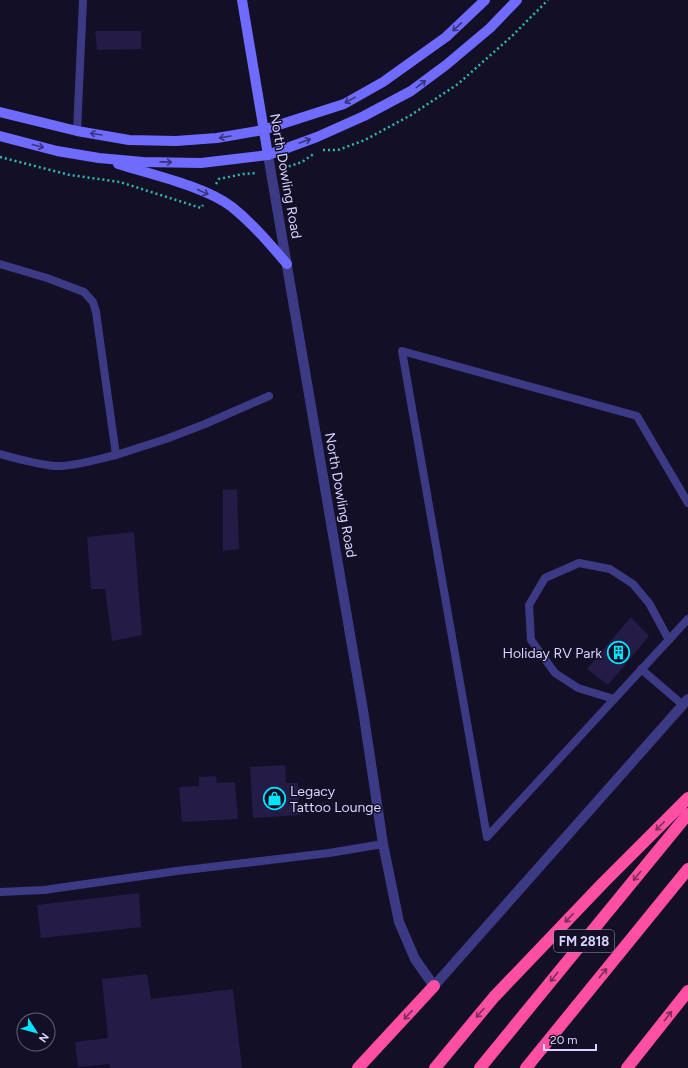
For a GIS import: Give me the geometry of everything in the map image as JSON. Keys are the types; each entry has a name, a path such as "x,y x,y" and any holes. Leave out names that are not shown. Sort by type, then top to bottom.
{"highway":[{"path":"435,1068 494,997 603,883 688,798"},
{"name":"FM 2818","path":"480,1068 688,814"},
{"name":"FM 2818","path":"526,1068 688,869"},
{"path":"358,1068 434,986"},
{"path":"627,1068 688,991"}],"street":[{"name":"North Dowling Road","path":"242,0 363,710 384,844 399,922 415,960 434,986"},
{"path":"0,112 77,131 129,140 176,141 217,138 264,130 344,104 383,82 446,37 485,0"},
{"path":"0,136 57,151 99,158 143,162 201,163 268,154 317,137 364,116 411,91 446,65 490,28 517,0"},
{"path":"99,158 201,190 231,207 260,232 287,264"},
{"path":"434,986 685,702"}],"lane":[{"path":"77,131 83,0"},
{"path":"0,264 47,278 84,292 93,302 96,312 116,455"},
{"path":"688,503 637,416 402,351 487,836 688,619"},
{"path":"0,454 23,461 56,466 85,462 116,455 166,439 269,396"},
{"path":"614,698 578,688 555,672 531,640 529,605 545,578 580,563 610,569 633,584 649,603 669,640"},
{"path":"641,669 685,702"},
{"path":"0,892 44,890 177,871 329,853 384,844"}],"building":[{"path":"95,31 141,31 141,49 97,50"},
{"path":"237,489 239,549 223,551 223,490"},
{"path":"134,532 142,635 112,641 105,589 91,589 87,537"},
{"name":"Holiday RV Park","path":"631,617 649,636 608,685 587,669"},
{"name":"Legacy Tattoo Lounge","path":"285,765 286,783 298,783 300,815 253,818 250,767"},
{"path":"216,776 217,783 235,782 238,819 182,822 179,787 199,786 199,777"},
{"path":"139,893 141,927 41,938 37,905"},
{"path":"147,974 151,999 233,989 242,1068 110,1068 109,1064 78,1067 75,1042 108,1038 102,979"}],"place":[{"name":"Holiday RV Park","path":"618,653"},
{"name":"Legacy Tattoo Lounge","path":"275,799"}]}
